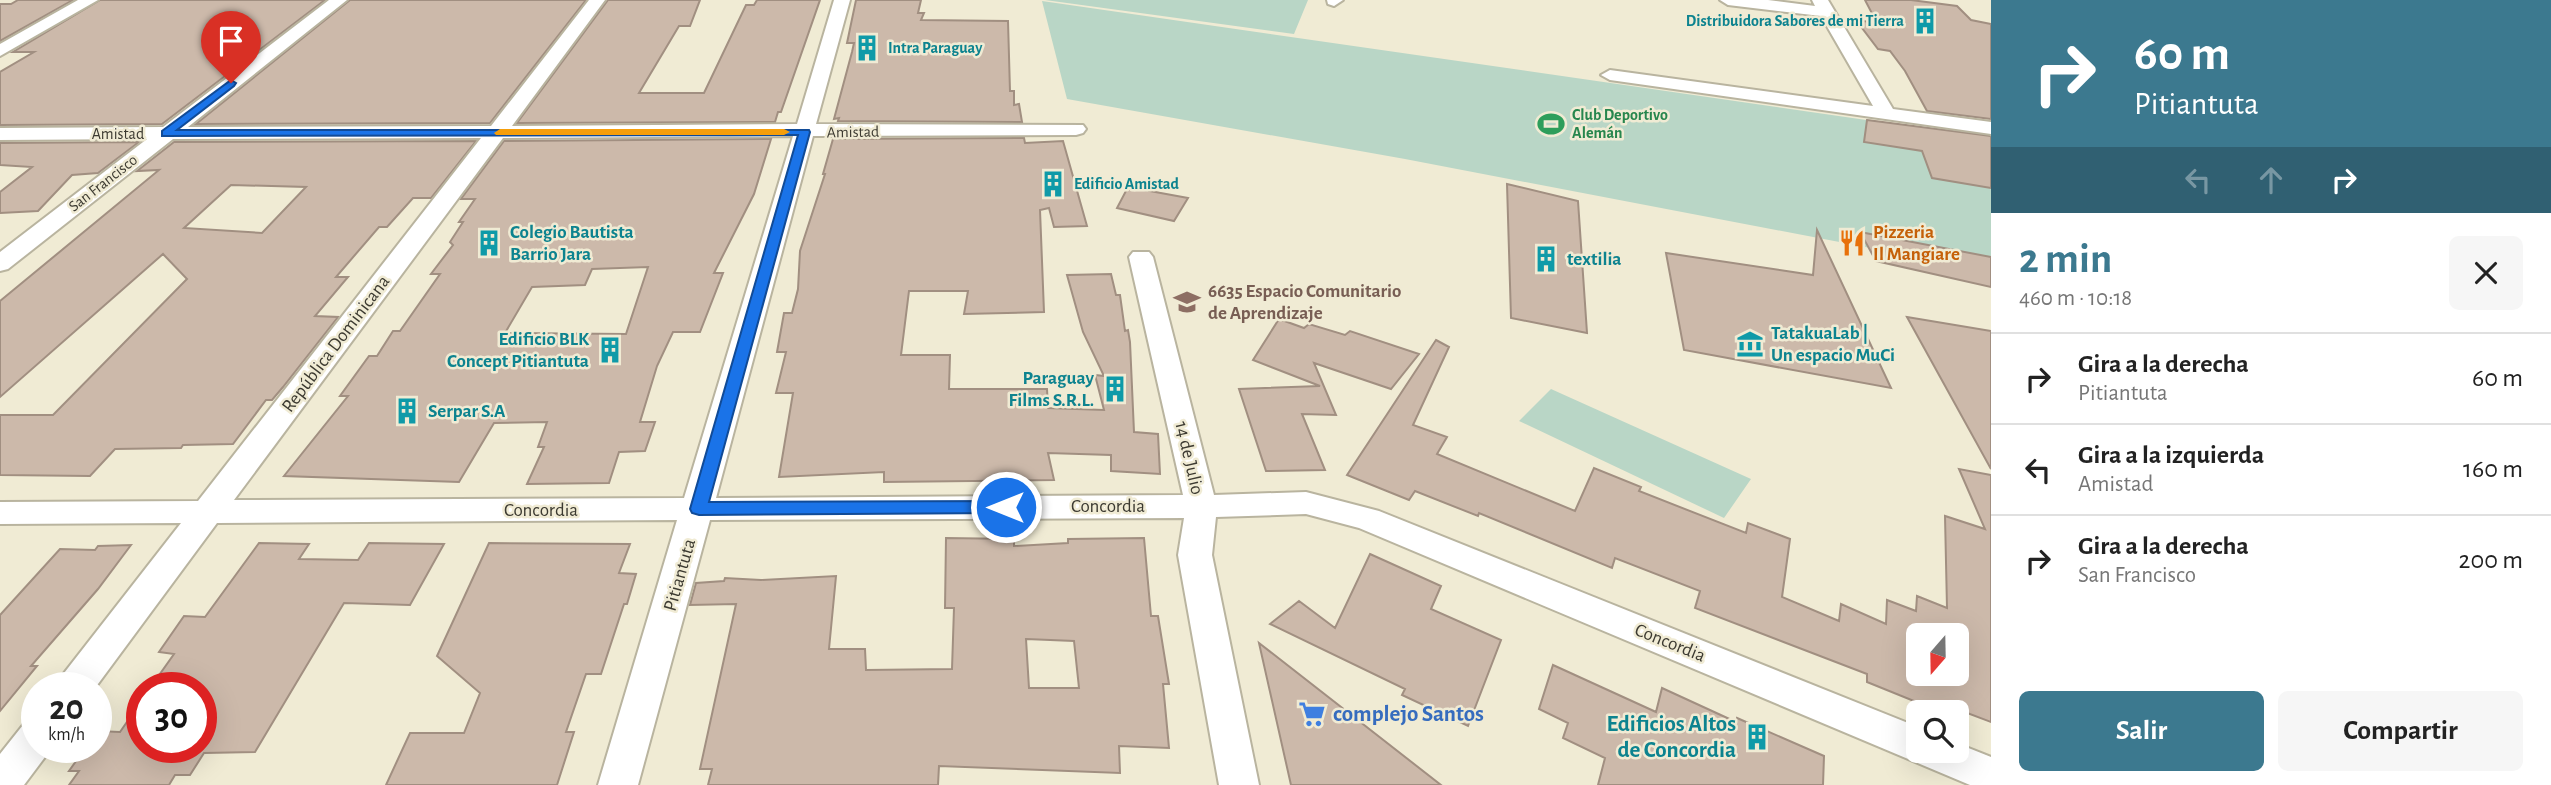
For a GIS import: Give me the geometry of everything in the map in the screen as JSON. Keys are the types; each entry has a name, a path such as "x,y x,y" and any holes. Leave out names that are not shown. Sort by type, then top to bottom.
{"street":[{"path":"0,51 90,0"},
{"name":"San Francisco","path":"0,264 339,0"},
{"name":"República Dominicana","path":"86,672 597,0"},
{"name":"Pitiantuta","path":"618,785 699,509 842,0"},
{"path":"1728,0 1824,6 1887,114"},
{"path":"1610,75 1991,128"},
{"name":"Amistad","path":"0,134 1076,129"},
{"name":"14 de Julio","path":"1142,257 1201,506 1195,555 1239,785"},
{"name":"Concordia","path":"0,513 1201,506 1306,503 1368,519 1906,741"},
{"path":"0,785 21,758"},
{"path":"1961,763 1991,775"}],"green space":[{"path":"1045,0 1308,0 1294,34"},
{"name":"Club Deportivo Alemán","path":"1042,1 1991,138 1991,271 1405,159 1067,99"},
{"path":"1551,389 1751,479 1724,518 1519,421"}],"building":[{"path":"18,0 73,0 0,41 0,4 11,4"},
{"path":"100,0 325,0 162,124 0,125 0,72 34,52 13,52"},
{"path":"350,0 586,0 490,123 196,124"},
{"path":"608,0 700,0 690,26 679,26 639,93 704,93 746,5 754,5 757,0 820,0 781,112 778,112 775,122 517,123"},
{"path":"856,0 921,0 918,13 924,13 921,20 1008,21 1010,91 1014,91 1014,105 1019,104 1022,122 834,119 854,43 847,43"},
{"path":"1865,0 1911,0 1957,6 1971,20 1991,24 1991,119 1927,111 1905,71 1890,51 1878,49 1856,20 1877,23"},
{"path":"1867,120 1991,136 1991,188 1932,178 1922,151 1864,142"},
{"path":"1024,138 1025,143 1063,141 1087,226 1054,227 1049,208 1040,210 1044,312 964,314 968,291 909,291 901,355 950,355 949,389 1047,389 1048,408 1104,410 1095,375 1104,376 1083,332 1067,275 1111,274 1116,295 1120,295 1125,331 1128,330 1130,342 1134,432 1158,434 1160,474 1111,471 1111,455 1048,453 1054,480 884,482 884,472 779,477 793,393 776,393 786,352 777,352 784,313 792,313 798,289 800,251 825,174 833,139"},
{"path":"771,139 754,194 714,273 723,273 700,332 673,332 657,366 640,422 655,422 645,451 619,452 609,483 527,484 544,447 538,447 547,422 494,423 459,482 284,476 348,396 340,396 369,356 377,356 393,331 400,331 440,274 431,274 453,245 450,242 463,222 459,222 475,199 461,199 504,141","holes":["648,267 626,334 505,333 532,287 585,285 592,269"]},
{"path":"476,141 431,198 413,198 387,227 379,227 336,277 348,277 315,316 338,317 272,400 266,400 233,444 115,449 90,476 0,475 0,415 53,415 187,279 163,254 0,397 0,301 159,170 137,171 174,142","holes":["231,185 306,187 262,233 184,228"]},
{"path":"139,142 98,173 72,175 38,211 0,213 0,192 32,167 0,165 0,143"},
{"name":"textilia","path":"1507,184 1578,201 1587,333 1511,318"},
{"path":"1128,187 1188,198 1174,221 1117,208"},
{"name":"textilia","path":"1817,230 1891,388 1684,350 1666,253 1813,275"},
{"path":"1860,232 1991,257 1991,287 1876,261"},
{"path":"1907,317 1991,331 1991,469"},
{"path":"1279,319 1304,328 1309,324 1345,335 1350,331 1419,354 1391,389 1314,363 1336,415 1302,414 1325,470 1266,471 1239,389 1320,386 1253,360"},
{"path":"1436,340 1449,347 1413,425 1447,437 1437,454 1575,511 1594,468 1641,487 1639,491 1746,533 1748,523 1790,539 1782,597 1839,621 1841,604 1886,624 1887,600 1916,611 1917,596 1947,608 1945,516 1985,529 1959,469 1991,475 1991,722 1969,714 1969,700 1911,700 1867,682 1867,674 1695,608 1700,591 1615,558 1612,568 1479,513 1478,516 1415,491 1409,500 1347,475"},
{"path":"946,538 1014,539 1014,546 1068,543 1068,539 1144,538 1151,616 1158,616 1169,684 1163,684 1169,748 1119,746 1120,773 939,766 938,785 708,785 712,769 700,769 736,604 690,605 696,583 724,581 725,578 761,580 836,576 829,649 865,649 866,670 952,669 954,608 945,608","holes":["1026,639 1074,641 1079,688 1029,688"]},
{"path":"259,543 309,544 299,559 358,560 369,543 444,544 410,605 344,603 255,752 217,753 217,672 161,672 174,654 159,652 184,616 205,617"},
{"path":"489,543 630,544 619,573 636,574 627,604 624,604 601,674 586,674 566,732 574,732 557,785 386,785 410,733 464,733 480,693 437,656"},
{"path":"131,545 98,589 31,666 37,666 32,672 21,672 21,685 0,711 0,615 60,549 95,550 98,546"},
{"path":"1370,554 1441,586 1431,609 1501,640 1468,726 1402,695 1405,689 1270,624 1299,601 1335,628"},
{"name":"complejo Santos","path":"1259,643 1441,785 1291,785"},
{"path":"1553,665 1656,712 1662,688 1736,722 1737,718 1824,756 1823,785 1598,785 1605,758 1563,738 1568,723 1539,709"},
{"path":"126,723 126,763 198,763 190,775 175,775 169,785 69,785 79,771 69,771 75,763 112,763 112,732 120,732"}],"slow traffic":[{"path":"500,133 784,132"}],"place":[{"name":"Distribuidora Sabores de mi Tierra","path":"1925,21"},
{"name":"Intra Paraguay","path":"867,48"},
{"name":"Club Deportivo Alemán","path":"1551,124"},
{"name":"Edificio Amistad","path":"1053,184"},
{"name":"Colegio Bautista Barrio Jara","path":"489,243"},
{"name":"Pizzeria Il Mangiare","path":"1852,243"},
{"name":"textilia","path":"1546,259"},
{"name":"6635 Espacio Comunitario de Aprendizaje","path":"1187,302"},
{"name":"TatakuaLab | Un espacio MuCi","path":"1750,344"},
{"name":"Edificio BLK Concept Pitiantuta","path":"610,350"},
{"name":"Paraguay Films S.R.L.","path":"1115,389"},
{"name":"Serpar S.A","path":"407,411"},
{"name":"complejo Santos","path":"1312,714"},
{"name":"Edificios Altos de Concordia","path":"1757,737"}],"route":[{"path":"231,83 166,134 805,132 699,509 1006,507"}]}
